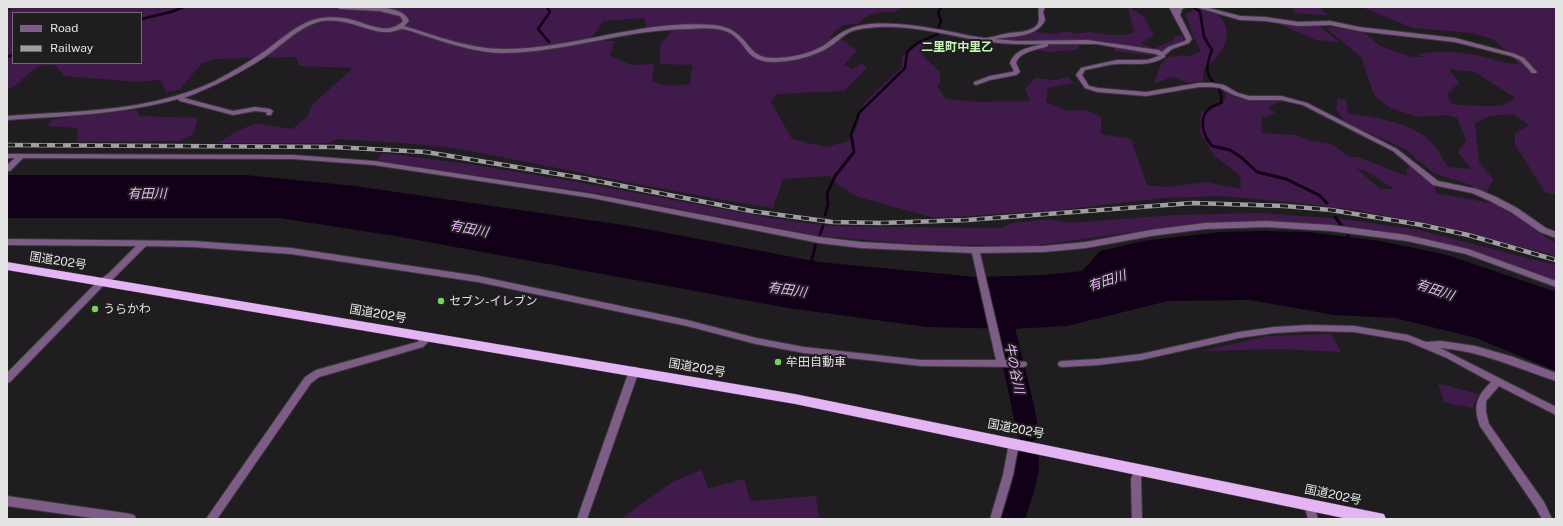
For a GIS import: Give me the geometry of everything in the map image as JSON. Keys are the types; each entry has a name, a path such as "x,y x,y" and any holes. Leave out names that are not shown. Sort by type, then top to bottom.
{"highway":[{"name":"国道202号","path":"7,266 795,399 1379,519"}],"street":[{"path":"340,7 372,9 400,14 404,16 406,21 401,27"},
{"path":"984,39 1026,33 1039,29 1043,23 1043,17 1040,12 1042,7"},
{"path":"1172,7 1190,39 1187,42 1170,48 1163,54 1163,56 1149,63 1115,62 1083,69 1079,75 1083,82 1091,89 1139,94 1155,94 1199,85 1212,85 1222,86 1241,97 1281,98 1305,104 1395,150 1426,176 1436,182 1474,191 1493,199 1514,210 1543,230 1556,235"},
{"path":"1177,14 1180,7 1184,7"},
{"path":"1198,7 1240,18 1265,19 1298,24 1330,23 1359,29 1455,40 1513,55 1522,59 1534,72"},
{"path":"7,118 126,108 180,97 218,81 260,57 301,27 318,21 333,19 349,21 377,29 387,30 401,27 463,45 487,50 504,51 651,30 722,27 737,34 751,54 757,58 773,60 815,52 850,30 863,27 901,26 998,42 1104,43 1163,54"},
{"path":"976,83 984,79 1017,72 1013,63 1015,57 1023,52 1039,46 1064,45 1071,42"},
{"path":"180,97 182,100 232,113 255,109 270,111 269,114"},
{"path":"7,156 285,157 344,160 382,164 592,196 819,240 861,245 975,250 1044,249 1086,245 1151,233 1205,226 1266,224 1331,228 1407,238 1468,252 1556,284"},
{"path":"7,169 20,157"},
{"path":"7,242 233,246 290,251 463,277 672,319 756,341 804,350 921,363 1023,364"},
{"path":"7,379 102,282 111,276 142,244"},
{"path":"975,250 1001,364"},
{"path":"1062,364 1141,357 1239,335 1274,330 1309,328 1354,329 1408,338 1556,410"},
{"path":"211,519 308,380 316,374 420,345 429,337"},
{"path":"1425,345 1439,343 1473,350 1505,359 1556,377"},
{"path":"582,519 634,371"},
{"path":"1498,381 1487,392 1480,405 1480,413 1490,432 1532,493 1547,519"},
{"path":"995,519 1008,475 1014,443"},
{"path":"1137,519 1136,479 1140,469"},
{"path":"7,501 132,519"},
{"path":"1310,505 1313,519"}],"shaded area":[{"path":"13,7 903,7 895,11 879,12 869,15 858,24 843,25 829,37 843,40 857,51 844,65 852,69 862,63 867,68 844,91 777,94 771,102 792,139 826,147 848,141 856,128 864,103 902,67 902,56 924,42 923,56 940,72 940,83 937,86 946,99 981,102 1030,101 1025,89 1035,78 1056,80 1068,77 1074,83 1048,88 1046,102 1068,111 1087,110 1101,117 1101,134 1131,139 1147,185 1167,187 1206,182 1241,189 1240,176 1214,155 1200,133 1201,112 1223,104 1226,95 1223,90 1245,100 1283,101 1268,107 1275,113 1262,118 1261,133 1297,135 1311,141 1331,144 1350,157 1357,157 1408,176 1406,170 1409,166 1435,187 1436,193 1496,204 1514,213 1550,240 1556,242 1556,256 1436,225 1354,210 1221,196 1163,198 1051,211 935,218 858,197 838,185 830,176 783,179 773,208 657,188 464,150 432,146 337,139 329,143 218,143 235,132 256,123 292,129 307,117 312,105 353,68 299,66 296,57 216,59 202,63 179,90 166,92 160,80 138,82 64,76 55,65 38,66 13,87 7,89 7,12","holes":["644,18 646,27 672,30 660,46 660,64 692,65 690,84 668,86 652,82 654,64 631,65 610,56 614,41 593,41 592,37 604,21","1356,168 1368,172 1394,189 1380,189"]},
{"path":"1129,7 1143,16 1154,35 1141,43 1154,49 1173,40 1176,35 1184,37 1181,43 1167,47 1157,56 1114,51 1114,46 1111,42 1079,39 1081,43 1077,50 1048,52 1037,50 1045,41 996,40 997,37 1036,32 1056,34 1069,31 1075,34 1088,32 1108,35 1125,35 1134,32"},
{"path":"1292,7 1319,7 1328,15 1295,14"},
{"path":"1362,7 1556,7 1556,194 1546,193 1515,145 1515,133 1529,125 1513,114 1490,116 1475,123 1479,162 1493,179 1486,193 1468,184 1433,173 1405,149 1345,122 1336,109 1338,98 1346,100 1348,113 1401,124 1420,133 1434,145 1448,167 1471,169 1458,152 1466,140 1457,118 1445,115 1418,117 1390,108 1374,95 1361,57 1327,29 1329,27 1365,33 1380,46 1412,57 1426,57 1416,55 1441,51 1476,55 1512,64 1519,64 1495,40 1472,33 1413,28","holes":["1449,69 1475,72 1515,98 1501,106 1452,104 1447,94 1459,83"]},
{"path":"1197,8 1213,12 1222,20 1226,27 1227,35 1222,50 1211,63 1204,68 1203,81 1188,83 1173,77 1154,83 1161,64 1168,57 1183,55 1188,57 1201,51 1192,34 1186,14"},
{"path":"1277,23 1319,26 1339,42 1316,40"},
{"path":"136,110 140,116 198,118 193,134 180,141 77,142 78,128 46,126 54,119"},
{"path":"382,153 476,165 777,219 828,226 1001,228 1012,223 1050,219 1069,223 1174,215 1259,213 1343,219 1419,230 1555,265 1556,281 1469,250 1406,235 1349,226 1268,221 1196,223 1034,246 911,244 821,236 584,191 377,161"},
{"path":"1331,334 1341,352 1278,349 1202,351 1268,336"},
{"path":"1438,383 1478,394 1473,408 1444,402"},
{"path":"702,470 708,488 744,479 750,501 816,496 819,519 620,519 674,481"}],"water":[{"name":"有田川","path":"7,175 245,175 355,186 630,226 819,262 976,277 1044,275 1082,271 1100,251 1143,241 1220,232 1308,232 1380,241 1447,255 1556,292 1556,371 1476,338 1395,318 1334,315 1250,300 1168,301 1067,326 1012,329 927,327 788,308 395,236 279,218 7,218"}],"waterway":[{"path":"142,19 171,12 184,7"},
{"path":"547,7 550,12 538,29 549,42"},
{"path":"938,29 941,21 938,12 942,7"},
{"path":"1194,7 1200,12 1204,37 1212,50 1208,62 1209,76 1219,89 1221,95 1221,103 1210,108 1204,115 1203,128 1208,140"},
{"path":"852,140 851,135 859,113 905,68 907,52 917,43 938,34"},
{"path":"7,57 12,55"},
{"path":"825,215 828,204 827,194 835,176 854,152 852,139"},
{"path":"1207,139 1212,146 1230,150 1242,158 1257,172 1286,179 1319,195 1327,203"},
{"path":"1335,217 1348,234 1348,241"},
{"path":"820,234 823,226"},
{"path":"811,263 816,243"},
{"name":"牛の谷川","path":"995,306 1005,328 1028,433"},
{"name":"牛の谷川","path":"1013,519 1023,488 1028,456"}],"railway":[{"path":"7,145 333,147 426,152 582,178 751,211 832,222 881,223 967,220 1193,203 1285,206 1331,210 1422,225 1468,235 1556,260"}],"place":[{"name":"セブン-イレブン","path":"441,301"},
{"name":"うらかわ","path":"95,309"},
{"name":"牟田自動車","path":"778,362"}],"district":[{"name":"二里町中里乙","path":"957,47"}]}
